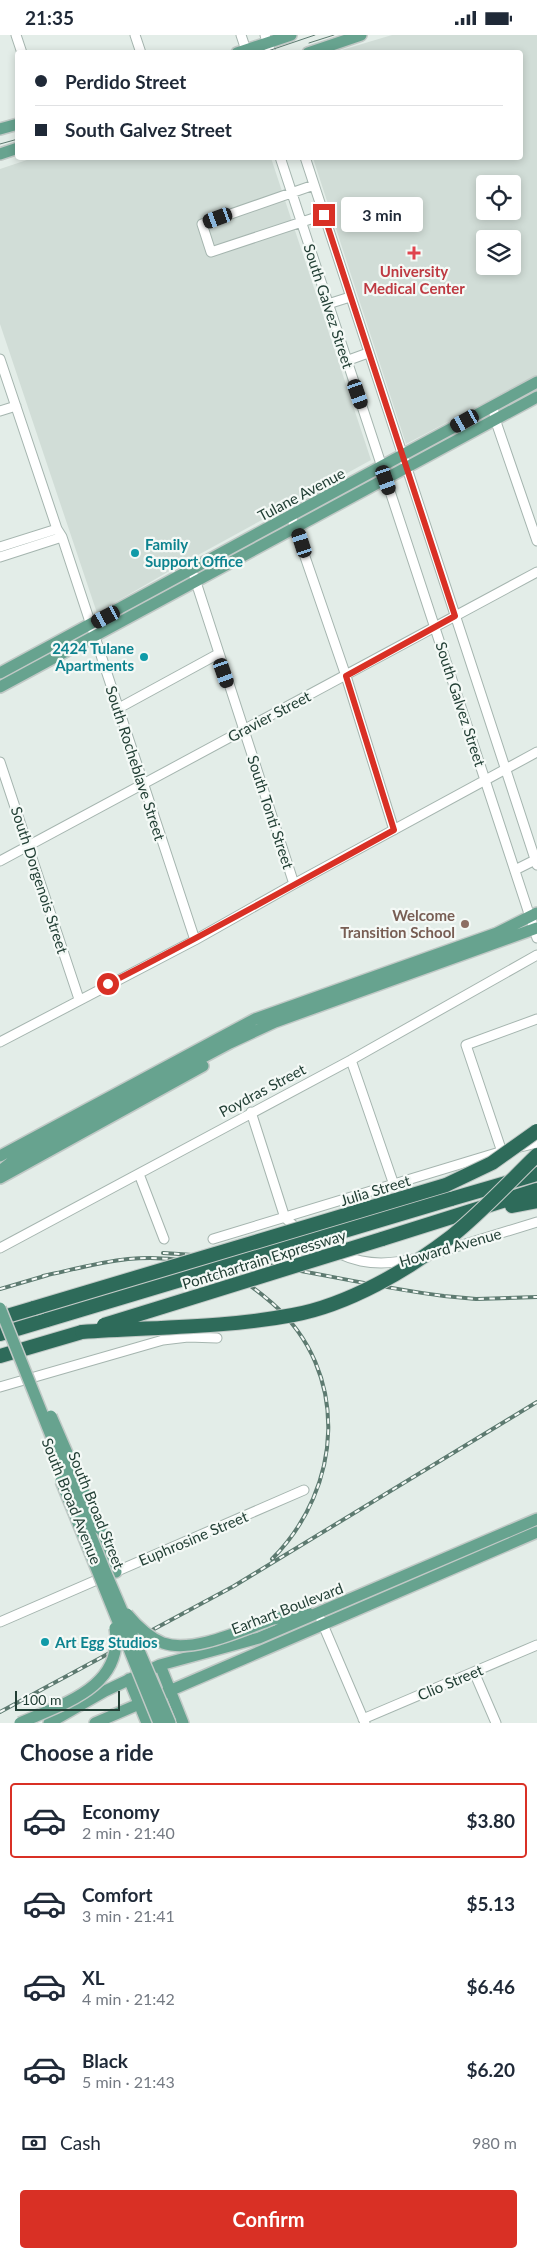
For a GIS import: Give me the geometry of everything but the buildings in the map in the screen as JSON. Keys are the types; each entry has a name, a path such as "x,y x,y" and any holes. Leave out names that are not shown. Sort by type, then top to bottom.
{"highway":[{"path":"0,1318 446,1185 492,1163 537,1131"},
{"path":"82,1332 181,1328 248,1321 294,1315 343,1299 380,1282 451,1237 537,1155"},
{"name":"Pontchartrain Expressway","path":"6,1335 47,1320 537,1174"},
{"name":"Pontchartrain Expressway","path":"0,1356 537,1191"},
{"path":"455,1216 537,1201"}],"main road":[{"path":"249,50 291,35"},
{"path":"316,50 356,36"},
{"path":"0,129 15,124"},
{"path":"0,154 15,149"},
{"name":"Tulane Avenue","path":"0,687 92,631 193,575 291,516 537,382"},
{"name":"Tulane Avenue","path":"193,575 296,528 537,397"},
{"name":"Tulane Avenue","path":"0,673 92,631"},
{"path":"0,1156 255,1019 497,933 533,915"},
{"path":"0,1171 23,1153 230,1043 275,1023 536,932"},
{"path":"0,1179 183,1079 275,1023"},
{"name":"South Broad Street","path":"0,1308 6,1335 170,1723"},
{"name":"South Broad Street","path":"0,1328 109,1603 159,1723"},
{"path":"6,1335 38,1386 100,1529 116,1572"},
{"name":"Earhart Boulevard","path":"94,1723 323,1625 534,1520"},
{"name":"Earhart Boulevard","path":"48,1723 129,1679 160,1665 259,1638 316,1614 537,1533"},
{"path":"20,1723 83,1694 98,1682 108,1667 117,1647 109,1603"},
{"path":"121,1607 141,1629 152,1637 165,1643 177,1645 209,1641 273,1619 304,1612 316,1614"},
{"path":"160,1665 183,1723"},
{"path":"129,1679 147,1723"}],"street":[{"path":"16,35 21,50"},
{"path":"136,35 140,50"},
{"path":"241,35 243,50"},
{"name":"South Galvez Street","path":"281,160 515,870 533,915 536,932"},
{"name":"South Galvez Street","path":"306,160 536,863"},
{"path":"314,185 202,224 211,252 324,215"},
{"path":"328,304 350,297"},
{"path":"346,361 368,353"},
{"name":"South Rocheblave Street","path":"0,359 119,708 195,940"},
{"path":"0,411 16,406"},
{"path":"493,406 495,419 537,541"},
{"path":"291,516 346,676 394,830"},
{"path":"0,547 59,533"},
{"path":"0,557 59,533"},
{"name":"Gravier Street","path":"0,861 537,572"},
{"name":"South Tonti Street","path":"193,575 294,884"},
{"path":"119,708 218,654"},
{"path":"0,1042 195,940 537,752"},
{"name":"South Dorgenois Street","path":"0,762 79,999"},
{"path":"515,870 536,863"},
{"name":"Poydras Street","path":"0,1248 351,1060 537,955"},
{"path":"502,1152 466,1045 537,1019"},
{"path":"351,1060 394,1185"},
{"path":"251,1112 286,1218"},
{"name":"Julia Street","path":"214,1239 537,1143"},
{"path":"139,1174 164,1239"},
{"name":"Howard Avenue","path":"286,1218 324,1247 350,1260 377,1264 396,1263 439,1253 537,1222"},
{"path":"0,1387 164,1340 188,1337 217,1338"},
{"name":"South Broad Avenue","path":"24,1380 122,1622"},
{"name":"Euphrosine Street","path":"0,1622 304,1491"},
{"path":"534,1520 537,1533"},
{"path":"316,1614 323,1625 364,1721"},
{"name":"Clio Street","path":"364,1721 537,1645"},
{"path":"474,1672 496,1723"}],"shaded area":[{"name":"University Medical Center","path":"392,35 537,35 537,375 406,444 314,160 523,160 523,50 342,50"},
{"path":"27,160 272,160 371,460 178,566 97,613 0,324 0,169"}],"tram line":[{"path":"271,50 315,35"},
{"path":"309,43 334,35"},
{"path":"0,144 15,140"}],"railway":[{"path":"163,1253 269,1265 444,1296 476,1299 537,1297"},
{"path":"43,1276 128,1259 188,1261 222,1270 248,1284 272,1303 298,1331 315,1362 325,1396 328,1430 324,1465 313,1499 296,1530 272,1559"},
{"path":"0,1289 48,1275"},
{"path":"0,1712 234,1586 537,1402"}],"place":[{"name":"University Medical Center","path":"414,253"},
{"name":"Family Support Office","path":"135,553"},
{"name":"2424 Tulane Apartments","path":"144,657"},
{"name":"Welcome Transition School","path":"465,924"},
{"name":"Art Egg Studios","path":"45,1642"}],"route":[{"path":"108,984 195,940 394,830 346,676 455,616 424,516 406,469 324,215"}]}
